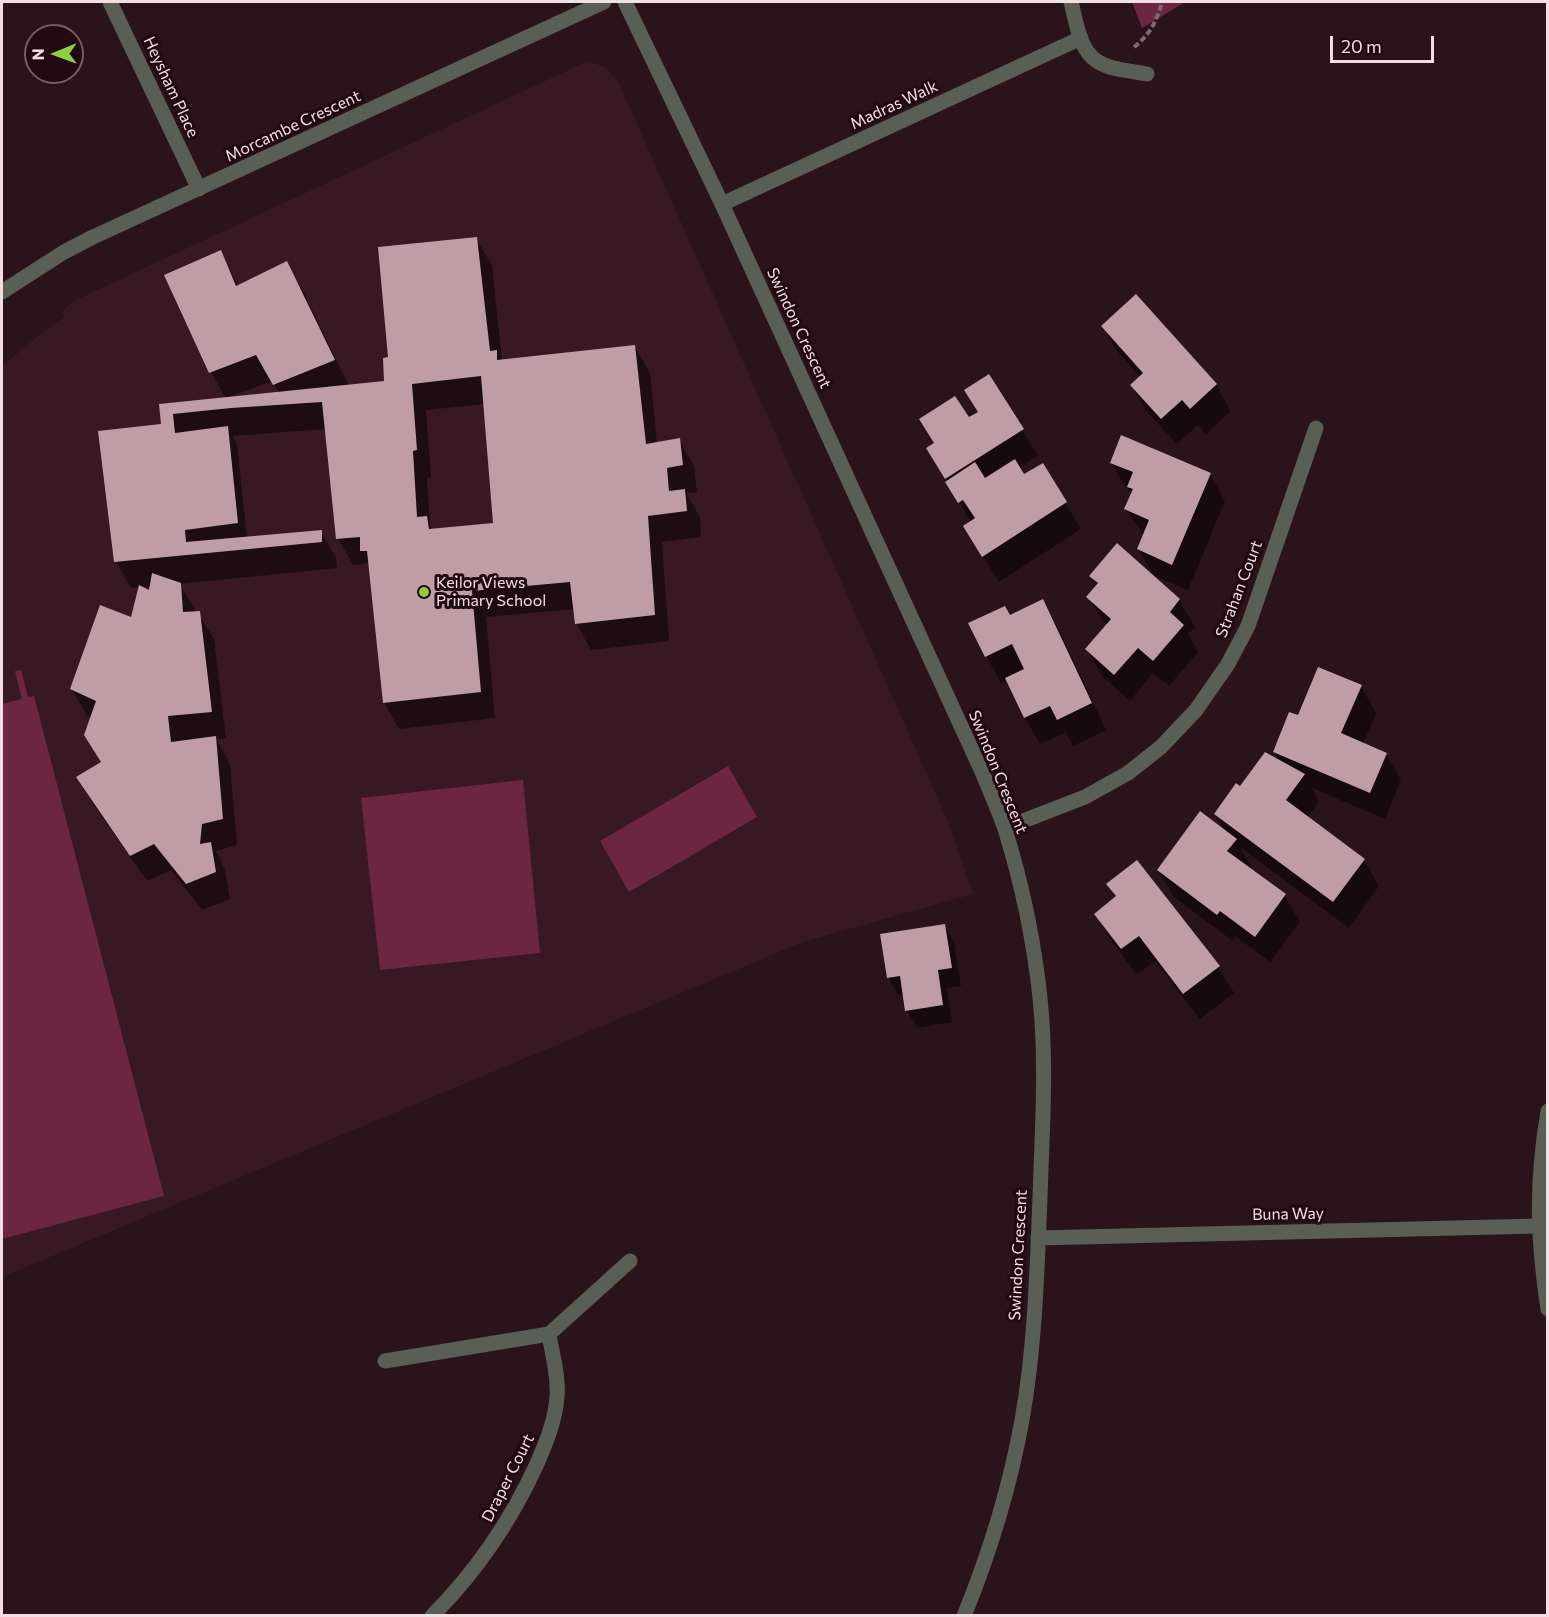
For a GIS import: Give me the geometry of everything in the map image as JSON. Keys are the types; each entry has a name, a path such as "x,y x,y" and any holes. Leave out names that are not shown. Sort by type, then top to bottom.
{"street":[{"name":"Heysham Place","path":"110,2 199,189"},
{"name":"Morcambe Crescent","path":"2,292 64,252 604,2"},
{"name":"Swindon Crescent","path":"626,2 722,204 983,774 1005,828 1028,921 1040,999 1043,1083 1032,1338 1022,1419 1005,1494 982,1571 964,1616"},
{"path":"1071,2 1081,38 1089,54 1096,61 1147,74"},
{"name":"Madras Walk","path":"722,204 1081,38"},
{"name":"Strahan Court","path":"1005,828 1085,797 1128,773 1161,747 1196,710 1228,664 1248,626 1316,428"},
{"path":"1548,1111 1540,1156 1538,1226 1541,1268 1548,1309"},
{"name":"Buna Way","path":"1038,1238 1538,1226"},
{"path":"385,1361 549,1334 630,1261"},
{"name":"Draper Court","path":"432,1616 450,1598 494,1544 528,1484 552,1430 558,1395 549,1334"}],"path":[{"path":"1124,69 1128,53 1152,29 1162,2"}],"shaded area":[{"path":"1132,2 1185,2 1142,28"},
{"name":"Keilor Views Primary School","path":"588,61 607,68 619,83 947,819 973,894 803,942 2,1277 2,366 44,331 65,317 62,311 76,300"},
{"path":"21,670 28,697 34,696 164,1196 2,1239 2,704 22,699 15,671"},
{"path":"728,766 757,817 629,892 600,841"},
{"path":"523,780 540,953 380,970 361,798"}],"building":[{"path":"477,237 490,351 497,350 497,360 635,345 646,444 680,438 683,465 667,468 669,491 685,489 687,511 648,516 655,615 575,624 570,582 472,591 481,692 383,703 367,551 360,551 360,537 336,539 322,402 173,414 175,433 228,426 238,523 185,530 186,542 322,530 322,542 114,562 98,431 161,424 159,404 384,381 383,358 388,357 378,247","holes":["481,376 493,523 429,529 427,516 417,517 413,451 417,450 412,384"]},
{"path":"221,250 236,286 287,261 335,360 273,385 256,355 209,373 164,275"},
{"path":"1136,294 1217,384 1190,409 1182,400 1161,419 1130,385 1143,373 1101,326"},
{"path":"989,374 1024,429 945,479 926,448 934,443 919,419 955,396 969,417 978,412 964,390"},
{"path":"1121,435 1211,473 1172,565 1137,549 1149,520 1124,509 1133,489 1127,487 1133,472 1110,463"},
{"path":"1015,459 1024,474 1043,463 1067,502 982,557 963,526 975,518 963,500 958,503 945,482 975,462 985,478"},
{"path":"1117,543 1180,599 1170,612 1184,625 1153,661 1138,648 1114,675 1085,649 1111,619 1086,597 1098,583 1089,576"},
{"path":"152,573 181,583 183,612 200,611 212,712 168,716 171,742 216,736 223,819 202,824 200,844 211,842 216,872 186,884 154,844 130,856 76,777 101,762 84,735 96,701 70,689 100,605 131,617 139,585 149,590"},
{"path":"1043,599 1092,703 1057,720 1050,706 1024,718 1005,678 1024,669 1012,644 985,657 968,623 1005,606 1010,615"},
{"path":"1318,667 1362,685 1341,733 1387,753 1370,793 1273,752 1289,712 1298,715"},
{"path":"1265,752 1305,774 1286,800 1365,859 1333,902 1214,814 1236,783 1240,786"},
{"path":"1200,811 1237,839 1227,851 1286,894 1255,937 1220,911 1217,915 1157,870"},
{"path":"1137,860 1220,966 1183,994 1139,936 1121,949 1094,914 1116,896 1106,884"},
{"path":"945,924 952,968 938,970 943,1005 905,1011 900,976 887,978 880,934"}],"place":[{"name":"Keilor Views Primary School","path":"424,592"}]}
